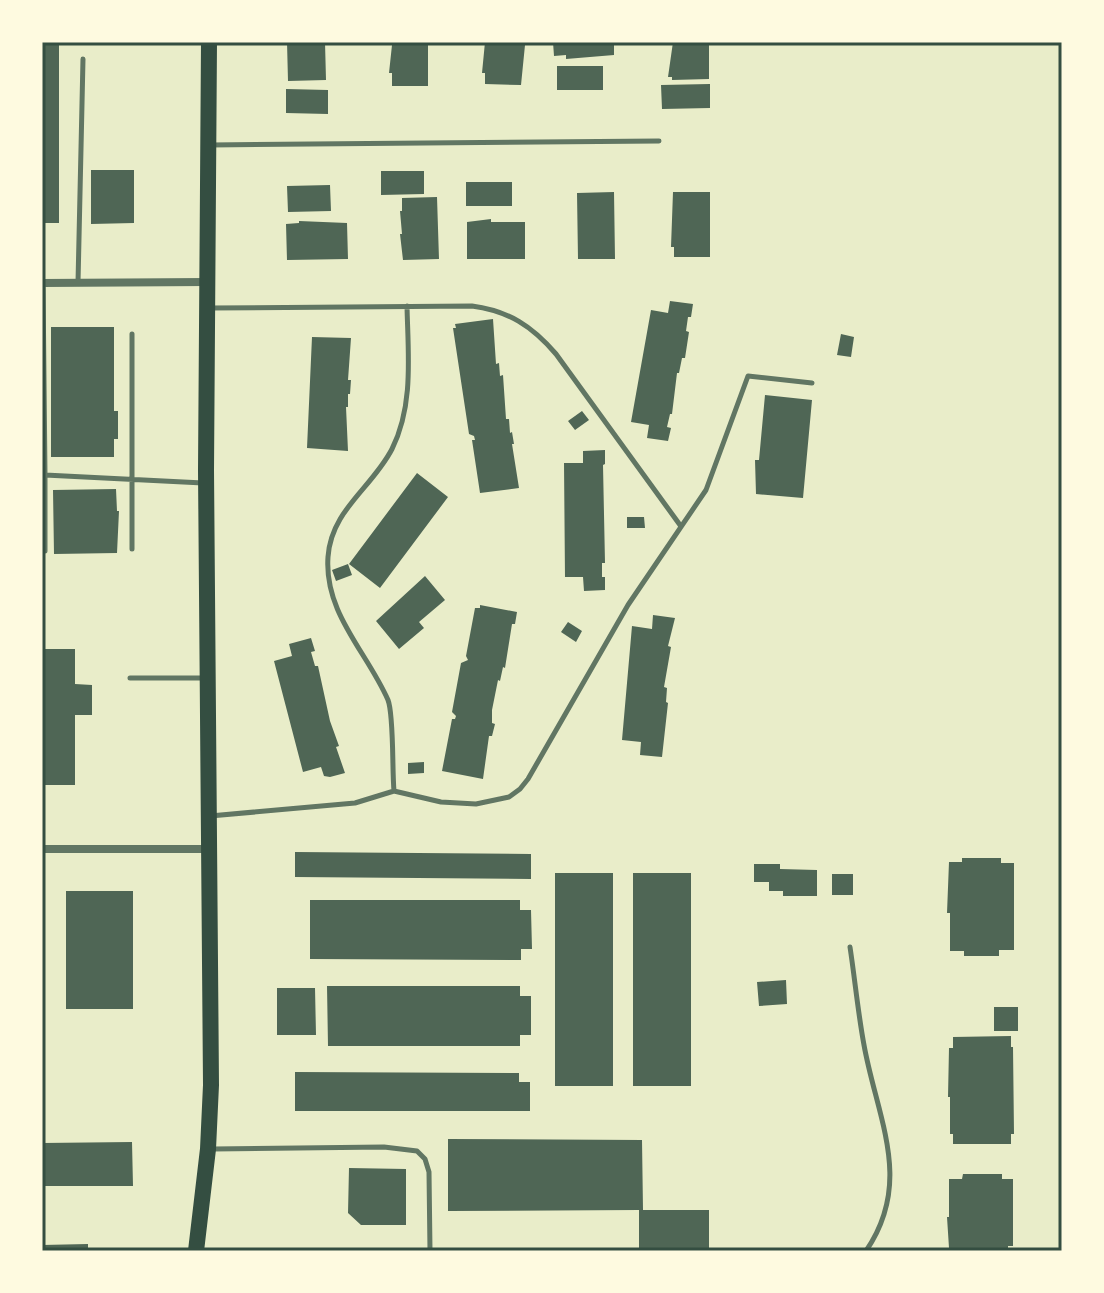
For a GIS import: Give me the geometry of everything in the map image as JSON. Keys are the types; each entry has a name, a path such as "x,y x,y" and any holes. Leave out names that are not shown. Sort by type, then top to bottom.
{"main road":[{"path":"196,1251 208,1149 211,1085 206,483 209,42"}],"street":[{"path":"43,283 208,282"},
{"path":"42,849 209,849"}],"lane":[{"path":"78,283 83,59"},
{"path":"209,145 659,141"},
{"path":"43,283 45,551"},
{"path":"394,791 389,703 343,622 330,590 328,555 331,535 340,516 388,457 398,435 408,385 407,306"},
{"path":"207,308 472,306 491,308 525,323 556,354 680,525"},
{"path":"132,334 132,549"},
{"path":"209,816 355,803 394,791 441,802 476,804 497,801 520,789 547,747 604,643 706,490 748,376 812,383"},
{"path":"45,475 206,483"},
{"path":"130,678 208,678"},
{"path":"850,947 864,1046 892,1166 885,1216 881,1229 866,1251"},
{"path":"208,1149 384,1147 417,1151 425,1159 429,1172 430,1251"}],"building":[{"path":"42,42 59,42 59,223 42,223"},
{"path":"287,42 325,42 326,80 288,81"},
{"path":"389,42 428,42 428,86 392,86 392,73 389,73 392,45"},
{"path":"485,42 520,42 520,45 525,45 521,85 485,84 485,73 482,73"},
{"path":"553,42 614,42 614,55 566,59 566,55 554,56"},
{"path":"673,42 709,42 709,79 672,80 668,77"},
{"path":"557,66 603,66 603,90 557,90"},
{"path":"710,84 710,108 662,109 661,85"},
{"path":"286,89 328,90 328,114 286,113"},
{"path":"91,170 134,170 134,223 91,224"},
{"path":"381,171 424,171 424,194 381,195"},
{"path":"466,182 512,182 512,206 466,206"},
{"path":"330,185 331,211 288,212 287,186"},
{"path":"614,192 615,259 578,259 577,193"},
{"path":"673,192 710,192 710,257 674,257 674,247 671,247"},
{"path":"437,197 439,259 403,260 400,234 402,198"},
{"path":"491,219 491,222 525,222 525,259 467,259 467,222"},
{"path":"299,221 347,223 348,259 287,260 286,224"},
{"path":"670,301 693,304 691,317 688,317 685,358 682,358 677,373 672,414 667,427 671,428 668,441 647,438 649,425 631,422 651,310 668,313"},
{"path":"493,319 496,364 499,363 500,376 503,375 506,419 509,419 512,432 519,488 480,493 472,440 475,440 469,434 453,328 456,328 455,324"},
{"path":"51,327 114,327 114,411 118,411 118,439 114,439 114,457 51,457"},
{"path":"841,334 854,337 851,357 837,355"},
{"path":"312,337 351,338 350,394 346,407 348,451 307,448"},
{"path":"765,395 812,400 803,498 756,494 755,460 759,460"},
{"path":"582,411 589,420 575,430 568,421"},
{"path":"605,450 605,563 602,563 602,577 605,577 605,590 584,591 583,577 565,577 564,463 583,463 583,451"},
{"path":"417,473 448,497 380,588 349,564"},
{"path":"116,489 119,511 117,553 54,554 53,490"},
{"path":"627,517 644,517 645,528 627,528"},
{"path":"348,564 352,575 336,581 332,570"},
{"path":"425,576 445,600 419,622 424,628 399,649 376,621"},
{"path":"480,605 517,612 505,668 498,680 492,710 492,723 495,724 492,736 489,736 483,779 442,771 452,719 456,716 452,712 461,663 468,660 466,656 475,608 480,608"},
{"path":"653,615 675,618 668,646 671,647 664,687 667,688 668,703 662,757 640,755 641,742 622,740 632,626 652,629"},
{"path":"568,622 582,631 576,642 561,632"},
{"path":"311,638 315,651 311,652 315,666 318,666 345,773 330,777 324,776 321,767 303,772 274,661 292,656 289,644"},
{"path":"42,649 75,649 75,684 92,685 92,715 75,715 75,785 42,785"},
{"path":"424,762 424,773 408,774 408,763"},
{"path":"295,852 531,854 531,879 295,877"},
{"path":"962,858 1001,858 1001,863 1014,863 1014,950 999,950 999,956 964,956 964,951 950,951 950,913 947,913 949,862 962,862"},
{"path":"754,864 780,864 780,869 817,870 817,896 783,896 783,891 769,891 769,882 754,882"},
{"path":"555,873 613,873 613,1086 555,1086"},
{"path":"633,873 691,873 691,1086 633,1086"},
{"path":"832,874 853,874 853,895 832,895"},
{"path":"66,891 133,891 133,1009 66,1009"},
{"path":"310,900 520,900 520,910 531,910 532,949 521,949 521,960 310,959"},
{"path":"786,980 787,1004 759,1006 757,982"},
{"path":"327,986 520,986 520,996 531,996 531,1035 520,1035 520,1046 328,1046"},
{"path":"277,988 315,988 316,1035 277,1035"},
{"path":"994,1007 1018,1007 1018,1031 994,1031"},
{"path":"1011,1036 1014,1134 1011,1134 1011,1144 953,1144 948,1097 949,1048 953,1048 953,1037"},
{"path":"295,1072 519,1073 519,1082 530,1082 530,1111 295,1111"},
{"path":"448,1139 642,1140 643,1210 709,1210 709,1251 639,1251 639,1210 448,1211"},
{"path":"132,1142 133,1186 42,1186 42,1143"},
{"path":"349,1168 406,1169 406,1225 361,1225 348,1213"},
{"path":"963,1174 1002,1174 1002,1179 1013,1179 1013,1246 1008,1246 1008,1251 954,1251 949,1248 949,1179 962,1179"},
{"path":"88,1244 88,1251 42,1251 42,1245"}]}
